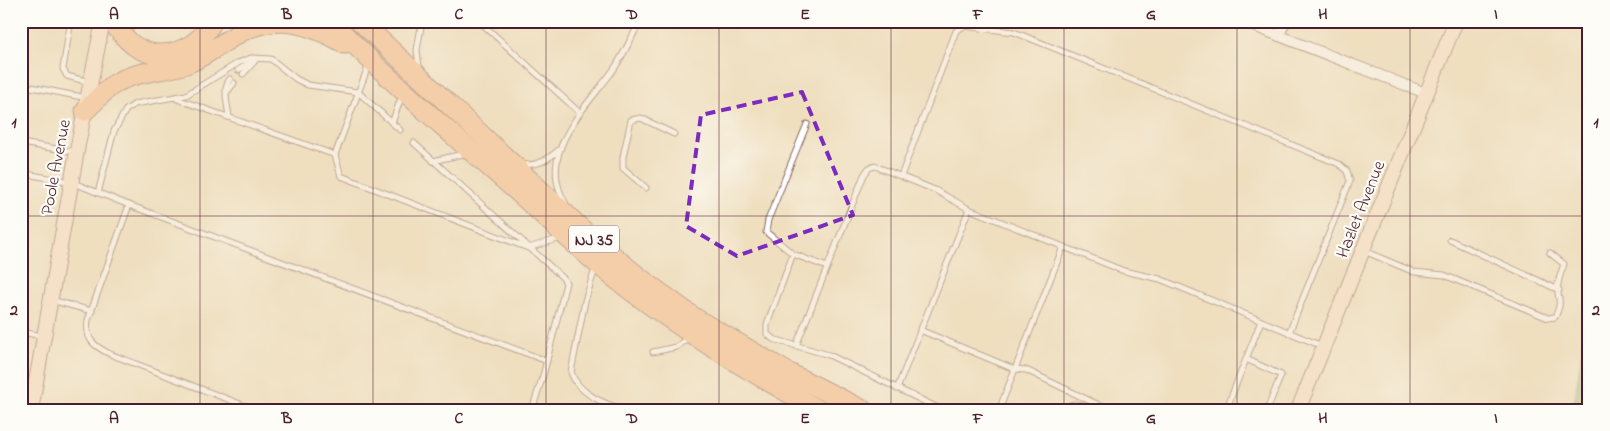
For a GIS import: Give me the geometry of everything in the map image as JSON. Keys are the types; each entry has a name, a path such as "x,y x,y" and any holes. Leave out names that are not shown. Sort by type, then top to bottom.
{"highway":[{"path":"112,21 135,46 144,52 164,54 189,46 200,39 213,21"},
{"name":"NJ 35","path":"332,21 403,92 471,152 574,232 695,318 790,373 863,410"},
{"name":"NJ 35","path":"360,21 506,158 574,232 597,263 692,335 744,368 819,410"},
{"path":"86,105 115,84 130,76 189,63 241,32 272,22 292,22 317,28 368,59"}],"street":[{"name":"Poole Avenue","path":"31,410 77,152 103,21"},
{"path":"1241,21 1428,94"},
{"path":"1279,36 1285,21"},
{"name":"Hazlet Avenue","path":"1298,410 1428,94 1456,21"}],"lane":[{"path":"73,21 70,26 63,70 67,76 90,82"},
{"path":"422,21 417,59 431,87"},
{"path":"479,21 579,112"},
{"path":"506,158 523,165 535,165 548,160 560,149 579,112 616,67 640,21"},
{"path":"901,176 956,31 964,26 1014,32 1339,164 1347,171 1350,181 1289,333"},
{"path":"177,98 238,63 250,58 258,59 277,62 296,79 308,85 358,92 400,130"},
{"path":"238,70 258,59"},
{"path":"243,74 258,59"},
{"path":"368,59 335,154 341,176 528,248 574,232 560,188 558,173 560,149"},
{"path":"229,117 226,93 232,81"},
{"path":"21,85 86,105"},
{"path":"392,123 403,92"},
{"path":"98,193 114,131 126,110 136,104 150,100 177,98 335,154"},
{"path":"646,188 623,168 623,157 631,120 641,118 674,134"},
{"path":"807,124 768,220 766,232 793,254 827,267"},
{"path":"21,143 77,152"},
{"path":"414,143 563,278 566,283 547,362 532,410"},
{"path":"433,161 471,152"},
{"path":"796,346 868,168 875,166 935,190 969,209 1124,271 1160,279 1324,346"},
{"path":"21,173 72,182 547,362"},
{"path":"129,205 92,311 87,329 88,337 99,349 256,410"},
{"path":"897,389 969,209"},
{"path":"1450,240 1559,290"},
{"path":"999,410 1063,246"},
{"path":"1363,251 1414,272 1444,275 1548,318 1555,317 1559,308 1561,300 1559,290 1564,264 1550,253"},
{"path":"793,254 766,324 767,334 774,340 828,356 942,410"},
{"path":"597,263 585,301 571,372 577,383 599,401 626,410"},
{"path":"50,300 92,311"},
{"path":"1226,410 1262,321"},
{"path":"920,330 1014,369 1026,370 1109,410"},
{"path":"21,332 44,336"},
{"path":"653,352 676,347 692,335"},
{"path":"1246,359 1281,375 1267,410"},
{"path":"1062,410 1069,403 1078,403 1092,410"}],"highlighted area":[{"path":"802,92 853,215 737,256 686,226 701,115"}],"green space":[{"path":"1589,306 1589,410 1573,410"}]}
